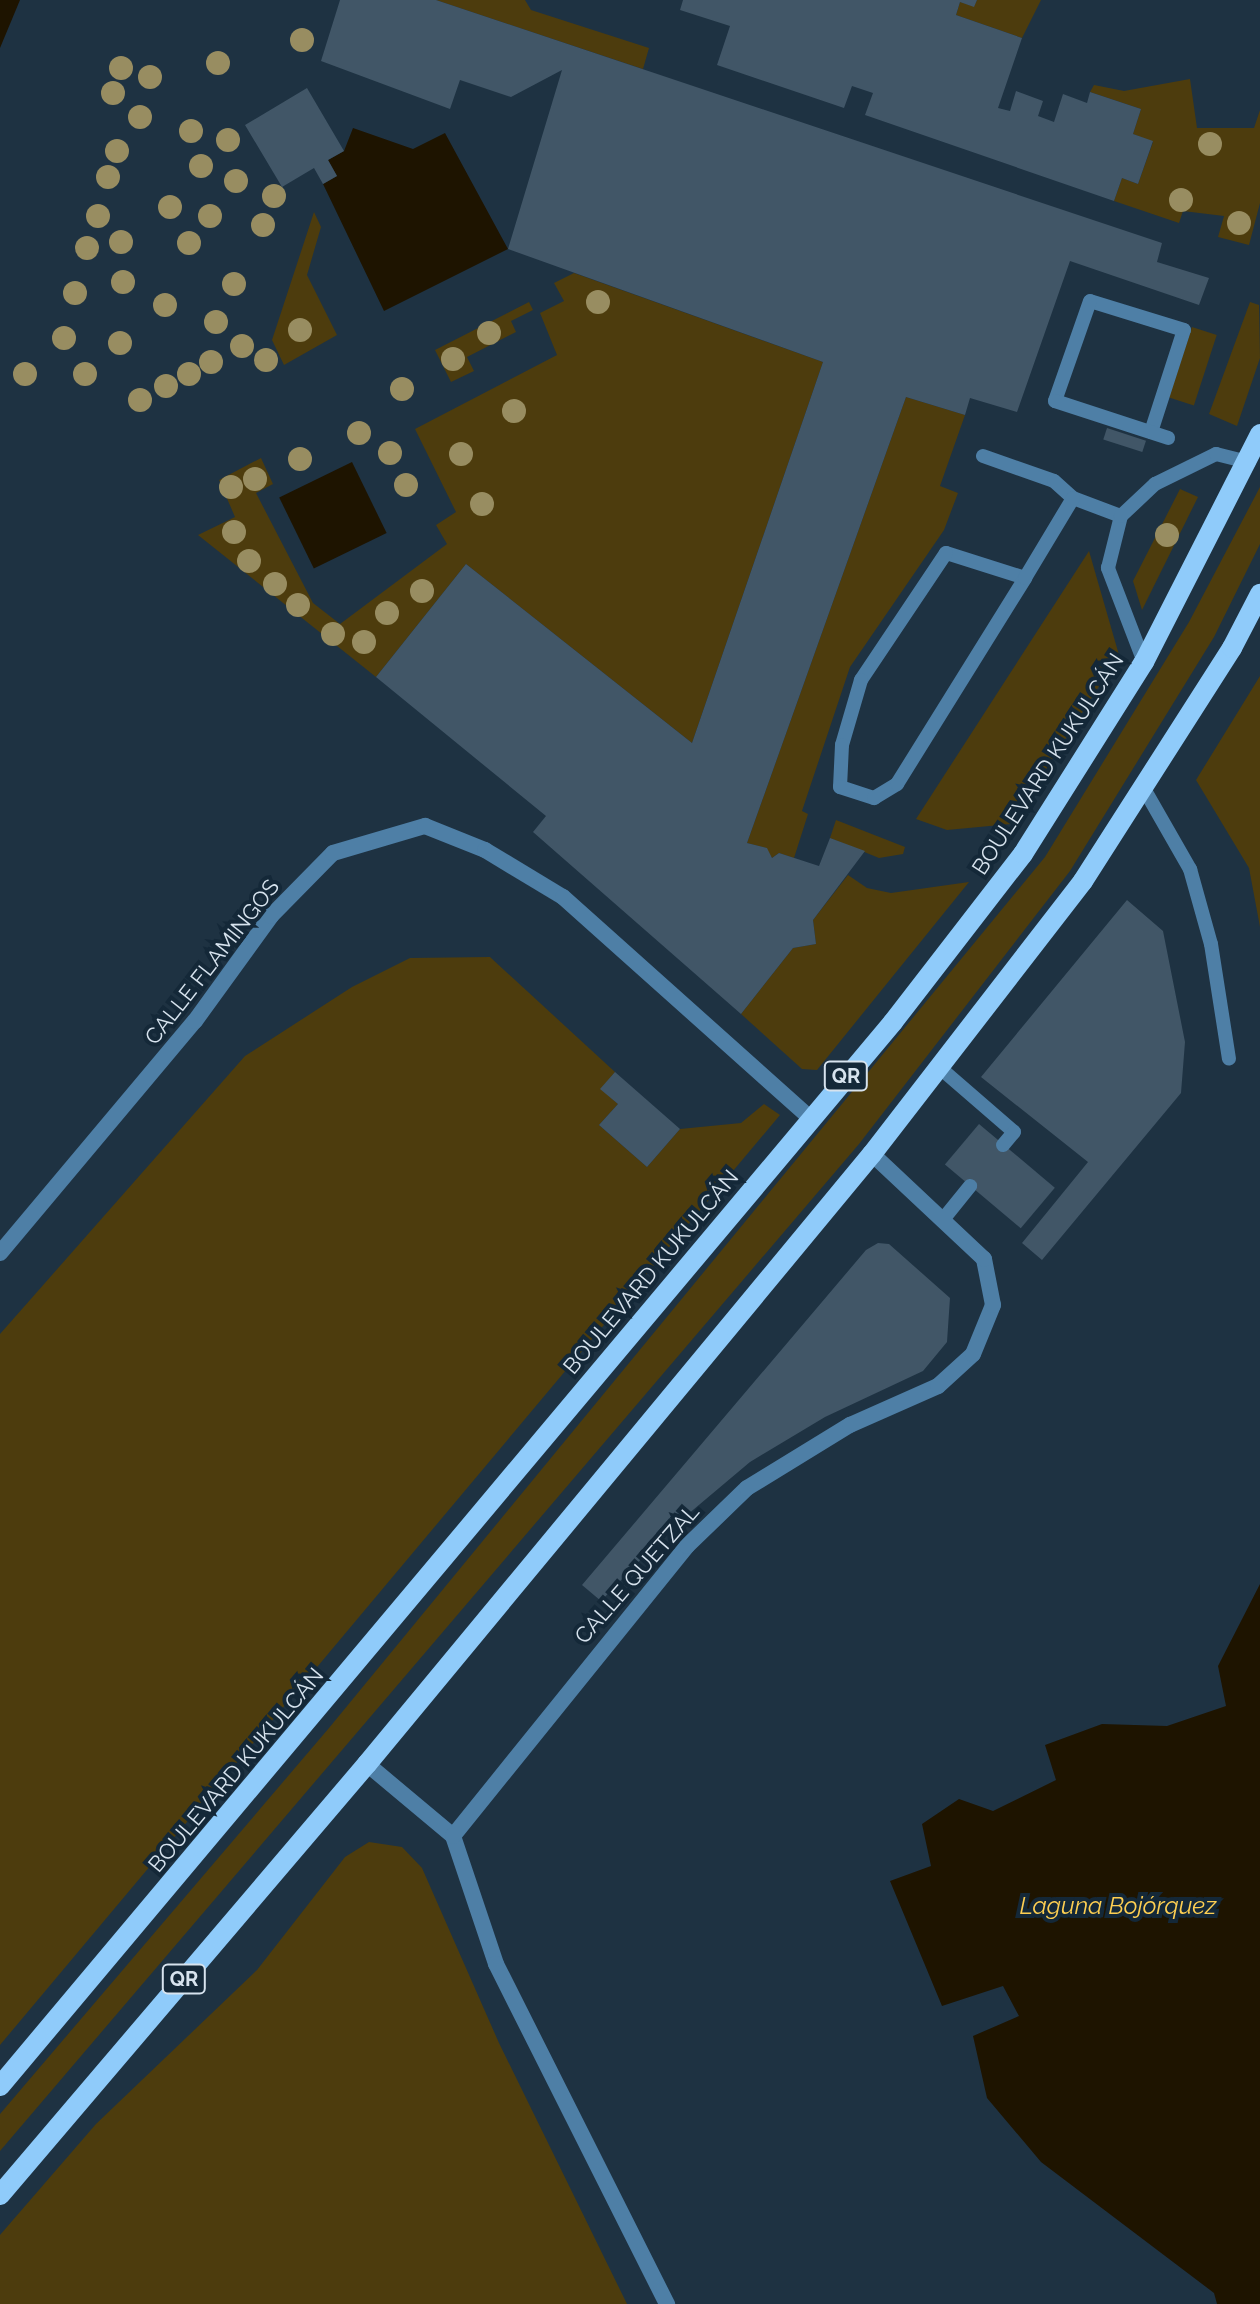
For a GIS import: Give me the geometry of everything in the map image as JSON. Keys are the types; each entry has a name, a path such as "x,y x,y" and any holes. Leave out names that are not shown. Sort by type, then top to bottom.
{"main road":[{"name":"BOULEVARD KUKULCÁN","path":"0,2086 893,1022 1023,854 1144,662 1249,462 1260,434"},
{"name":"QR","path":"0,2195 367,1764 872,1154 1083,881 1260,594"}],"street":[{"name":"CALLE FLAMINGOS","path":"0,1253 195,1021 271,916 333,853 425,826 485,850 563,897 810,1118"},
{"name":"CALLE QUETZAL","path":"453,1836 687,1546 747,1488 850,1425 938,1386 973,1354 993,1305 984,1259 945,1217 872,1154"},
{"path":"367,1764 453,1836 496,1964 667,2304"}],"lane":[{"path":"1151,432 1184,330 1090,301 1055,401 1168,438"},
{"path":"1144,662 1108,568 1121,516 1155,484 1216,454 1249,462"},
{"path":"983,456 1054,481 1073,498 1121,516"},
{"path":"1025,578 946,553 861,680 842,745 840,787 874,798 897,784 1025,578 1073,498"},
{"path":"1143,787 1190,869 1211,944 1229,1059"},
{"path":"939,1067 1014,1132 1003,1145"},
{"path":"945,1217 970,1186"}],"shaded area":[{"path":"436,0 525,0 531,10 649,48 643,69"},
{"path":"977,0 1041,0 1022,38 956,15 960,2 974,6"},
{"path":"1190,79 1197,128 1254,128 1260,110 1260,203 1249,245 1218,237 1224,216 1183,211 1179,223 1114,201 1122,178 1138,184 1153,142 1133,134 1141,109 1090,92 1094,85 1124,91"},
{"path":"314,212 321,227 307,275 337,335 284,365 272,340"},
{"path":"574,273 823,362 692,743 466,564 376,677 198,535 235,517 219,480 261,458 273,484 256,493 313,603 340,624 447,544 436,525 456,512 415,429 557,355 540,313 564,301 554,283"},
{"path":"529,302 533,310 511,321 516,332 467,357 474,371 451,382 435,350"},
{"path":"1250,302 1259,305 1260,358 1237,426 1209,414"},
{"path":"1192,327 1217,335 1194,405 1169,397"},
{"path":"906,397 965,415 940,486 958,493 944,530 850,667 802,811 808,814 794,858 779,853 772,858 766,848 747,843"},
{"path":"1260,487 1260,544 1214,637 1070,871 859,1144 0,2151 0,2114 329,1728 1045,857 1189,622"},
{"path":"1180,489 1198,497 1142,610 1133,581"},
{"path":"1089,551 1119,655 1011,824 947,830 916,819"},
{"path":"1260,676 1260,927 1249,868 1196,780"},
{"path":"836,820 905,847 903,854 879,858 830,838"},
{"path":"848,875 867,888 891,893 969,882 817,1070 802,1069 741,1014 793,948 816,944 813,920"},
{"path":"490,957 615,1072 601,1089 618,1104 599,1125 647,1167 680,1129 741,1123 764,1104 780,1115 0,2045 0,1334 245,1056 352,987 410,958"},
{"path":"369,1842 402,1847 422,1868 499,2043 627,2304 0,2304 0,2235 96,2124 257,1970 345,1857"}],"water":[{"path":"0,0 20,0 0,48"},
{"path":"353,128 413,149 445,133 508,249 384,311 323,184 337,176 328,160 344,151"},
{"path":"352,462 387,533 314,569 279,498"},
{"name":"Laguna Bojórquez","path":"1260,1584 1260,2304 1217,2304 1214,2293 1041,2162 987,2098 973,2036 1019,2016 1003,1986 942,2006 890,1881 931,1866 922,1824 959,1799 993,1811 1056,1780 1045,1745 1102,1724 1167,1726 1226,1706 1218,1666"}],"building":[{"path":"340,0 436,0 1162,243 1157,262 1209,278 1199,305 1070,261 1017,412 970,398 965,415 906,397 747,843 767,848 772,858 779,853 819,866 830,838 865,851 813,920 816,944 793,948 741,1014 533,832 546,816 376,677 466,564 692,743 823,362 508,249 562,70 511,97 460,80 450,109 321,61"},
{"path":"683,0 977,0 974,7 960,2 956,15 1022,38 998,108 1010,111 1016,91 1043,101 1038,116 1054,122 1063,94 1087,103 1090,92 1141,109 1133,134 1153,141 1138,184 1122,178 1114,201 865,115 873,93 852,86 844,108 717,65 730,26 680,10"},
{"path":"307,88 344,151 328,160 337,176 323,184 314,168 282,187 245,125"},
{"path":"1107,428 1146,441 1142,452 1103,439"},
{"path":"1127,900 1163,931 1185,1042 1181,1093 1042,1260 1022,1243 1088,1162 981,1077"},
{"path":"615,1072 680,1129 647,1167 599,1125 618,1104 600,1089"},
{"path":"979,1124 1055,1188 1021,1228 945,1165"},
{"path":"878,1243 889,1244 950,1298 947,1342 923,1371 825,1417 750,1462 668,1531 601,1601 582,1585 866,1250"}]}
